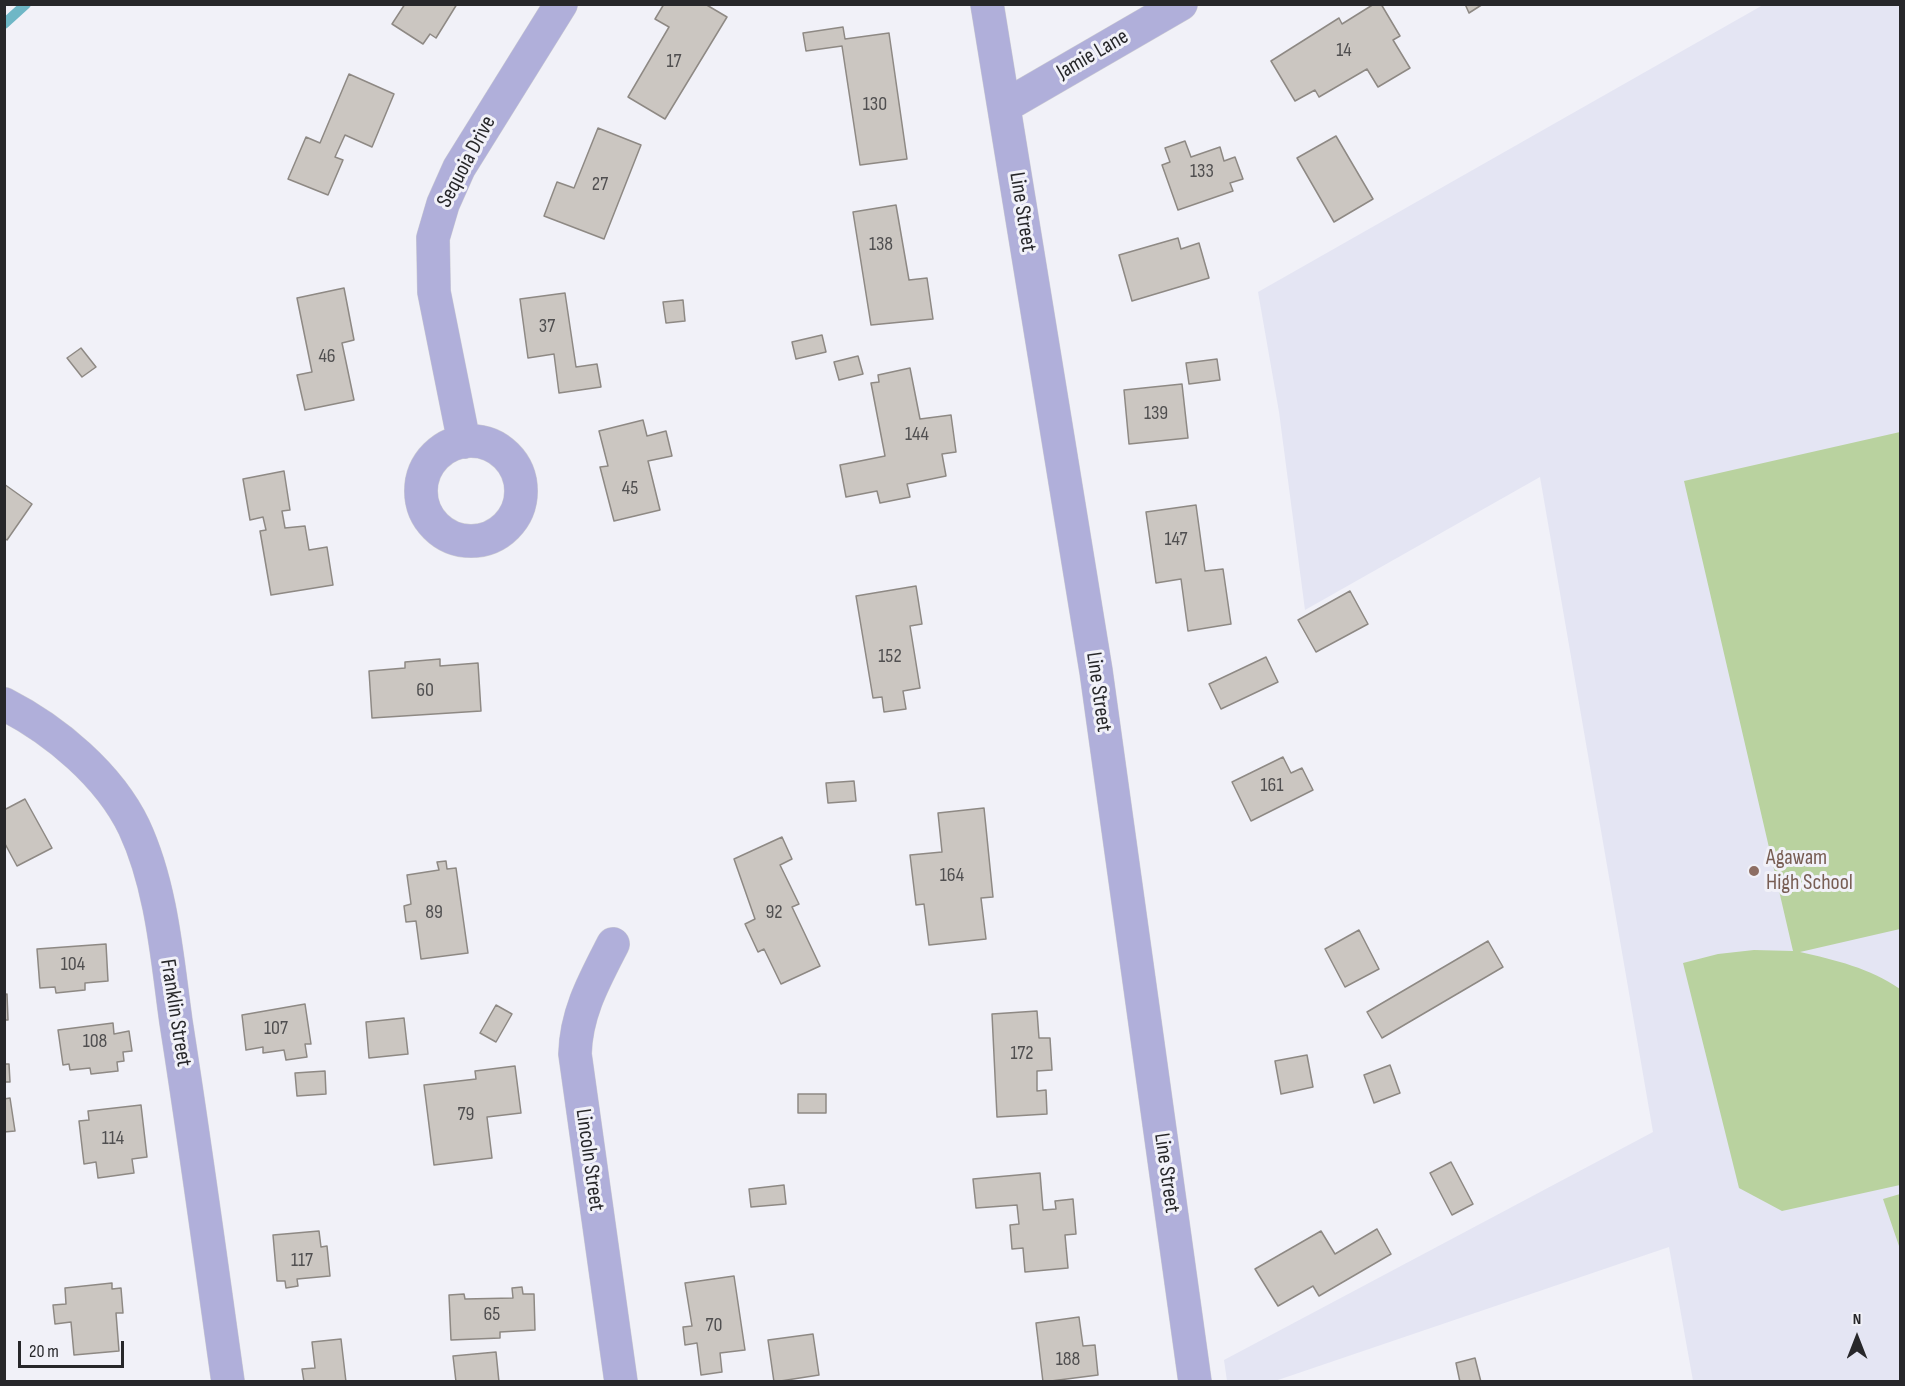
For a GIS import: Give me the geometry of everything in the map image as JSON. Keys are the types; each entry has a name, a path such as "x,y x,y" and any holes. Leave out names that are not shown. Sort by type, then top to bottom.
{"street":[{"name":"Sequoia Drive","path":"464,442 434,292 433,238 443,204 459,168 561,4"},
{"name":"Line Street","path":"987,4 1096,671 1195,1382"},
{"name":"Jamie Lane","path":"1005,106 1181,4"},
{"name":"Franklin Street","path":"4,704 59,739 91,769 121,806 141,844 163,937 228,1382"},
{"name":"Lincoln Street","path":"613,944 581,1011 576,1033 575,1054 621,1382"}],"shaded area":[{"name":"Agawam High School","path":"1763,5 1900,5 1900,1381 1693,1381 1669,1247 1275,1381 1227,1381 1224,1360 1653,1132 1540,477 1305,610 1279,412 1258,292"}],"green space":[{"path":"1900,432 1900,929 1800,952 1864,970 1900,989 1900,1185 1782,1211 1739,1188 1683,963 1718,954 1754,950 1793,951 1684,481"},
{"path":"1900,1194 1900,1249 1883,1199"}],"building":[{"path":"405,4 457,4 436,38 430,34 423,44 392,24"},
{"path":"664,4 705,4 727,17 665,119 628,97 669,27 655,19"},
{"path":"1374,4 1381,4 1400,36 1393,40 1410,68 1378,87 1367,69 1319,97 1315,90 1295,101 1271,61 1339,18 1342,24"},
{"path":"1465,4 1483,4 1469,13"},
{"path":"843,27 845,39 889,33 907,159 860,165 842,46 806,51 803,33"},
{"path":"349,74 394,94 372,147 345,135 335,157 343,160 328,195 288,179 306,137 320,143"},
{"path":"598,128 641,145 604,239 544,216 557,182 574,188"},
{"path":"1336,136 1373,199 1334,222 1297,158"},
{"path":"1185,141 1191,157 1220,147 1224,161 1235,157 1243,179 1230,183 1233,191 1178,210 1162,165 1170,162 1165,148"},
{"path":"896,205 909,280 927,278 933,319 871,325 853,212"},
{"path":"1178,238 1181,249 1199,243 1209,278 1132,301 1119,255"},
{"path":"344,288 354,340 342,343 354,400 305,410 297,375 312,372 297,298"},
{"path":"565,293 576,367 597,364 601,387 559,393 554,354 528,358 520,299"},
{"path":"683,300 685,321 666,323 663,302"},
{"path":"822,335 826,352 796,359 792,342"},
{"path":"81,348 96,367 82,377 67,358"},
{"path":"858,356 863,374 839,380 834,362"},
{"path":"1217,359 1220,380 1189,384 1186,363"},
{"path":"910,368 920,419 951,415 956,452 942,454 946,476 907,484 910,497 880,503 877,491 846,497 840,465 885,456 871,383 879,382 878,375"},
{"path":"1182,384 1188,438 1129,444 1124,390"},
{"path":"643,420 647,436 666,431 672,456 648,461 660,510 614,521 600,467 608,466 599,431"},
{"path":"284,471 290,510 282,511 285,528 305,526 309,550 327,547 333,585 271,595 260,531 266,530 263,517 250,520 243,479"},
{"path":"4,484 32,504 7,540 4,538"},
{"path":"1196,505 1205,571 1223,569 1231,624 1188,631 1181,579 1156,583 1146,512"},
{"path":"916,586 922,624 910,626 920,688 903,691 906,709 884,712 882,697 873,698 856,596"},
{"path":"1350,591 1368,624 1316,652 1298,620"},
{"path":"1266,657 1278,682 1221,709 1209,684"},
{"path":"440,659 440,666 478,663 481,711 372,718 369,671 405,668 405,662"},
{"path":"1283,757 1291,773 1302,768 1313,790 1251,821 1232,782"},
{"path":"854,781 856,801 828,803 826,783"},
{"path":"25,799 52,848 17,866 4,842 4,810"},
{"path":"984,808 993,897 981,898 986,939 929,945 924,904 916,905 910,855 942,852 938,813"},
{"path":"782,837 792,859 780,865 799,904 792,907 820,966 781,984 764,949 758,952 745,924 755,919 734,859"},
{"path":"446,861 447,869 456,868 468,953 421,959 416,921 406,922 404,906 411,904 407,875 439,870 437,862"},
{"path":"1359,930 1379,969 1345,987 1325,949"},
{"path":"1488,941 1503,967 1382,1038 1367,1012"},
{"path":"106,944 108,981 85,983 85,990 56,993 55,987 40,988 37,949"},
{"path":"7,994 8,1020 4,1020 4,995"},
{"path":"305,1004 311,1044 305,1044 307,1057 286,1060 284,1050 263,1053 263,1047 246,1050 242,1015"},
{"path":"496,1005 512,1014 496,1042 480,1033"},
{"path":"1037,1011 1039,1038 1050,1038 1052,1070 1037,1071 1037,1091 1046,1090 1047,1114 997,1117 992,1014"},
{"path":"404,1018 408,1054 369,1058 366,1022"},
{"path":"113,1023 114,1034 129,1031 132,1051 123,1052 124,1061 117,1062 118,1071 91,1074 90,1068 70,1070 69,1064 63,1065 58,1030"},
{"path":"1307,1055 1313,1087 1281,1094 1275,1061"},
{"path":"4,1064 9,1064 10,1082 4,1082"},
{"path":"1390,1065 1400,1093 1374,1103 1364,1075"},
{"path":"515,1066 521,1113 487,1117 492,1158 434,1165 424,1085 476,1079 475,1071"},
{"path":"325,1071 326,1094 297,1096 295,1073"},
{"path":"798,1094 826,1094 826,1113 798,1113"},
{"path":"10,1098 15,1131 4,1132 4,1099"},
{"path":"141,1105 147,1157 132,1159 134,1173 98,1178 96,1162 84,1164 79,1121 89,1120 88,1111"},
{"path":"1451,1162 1473,1204 1452,1215 1430,1173"},
{"path":"1040,1173 1043,1210 1056,1209 1055,1201 1073,1199 1076,1234 1065,1235 1068,1268 1025,1272 1023,1248 1012,1249 1010,1225 1019,1224 1017,1205 976,1208 973,1179"},
{"path":"784,1185 786,1204 751,1207 749,1189"},
{"path":"1377,1229 1391,1254 1319,1296 1313,1286 1278,1306 1255,1269 1321,1231 1335,1254"},
{"path":"319,1231 321,1247 327,1246 330,1276 297,1279 298,1286 286,1288 285,1281 277,1281 273,1235"},
{"path":"734,1276 745,1350 720,1353 722,1372 701,1375 697,1343 685,1345 683,1327 692,1326 685,1283"},
{"path":"112,1283 112,1289 121,1288 123,1313 116,1313 119,1351 74,1355 71,1322 55,1324 53,1305 66,1304 65,1288"},
{"path":"522,1287 523,1294 534,1294 535,1330 500,1332 500,1338 451,1340 449,1295 464,1294 465,1299 513,1298 512,1288"},
{"path":"1079,1317 1083,1346 1095,1345 1098,1375 1043,1382 1036,1323"},
{"path":"813,1334 819,1375 774,1382 768,1340"},
{"path":"341,1339 346,1382 304,1382 302,1369 315,1368 312,1342"},
{"path":"496,1352 499,1382 456,1382 453,1356"},
{"path":"1475,1358 1481,1382 1460,1382 1456,1363"}],"waterway":[{"path":"4,24 26,4"}],"place":[{"name":"Agawam High School","path":"1754,871"}]}
